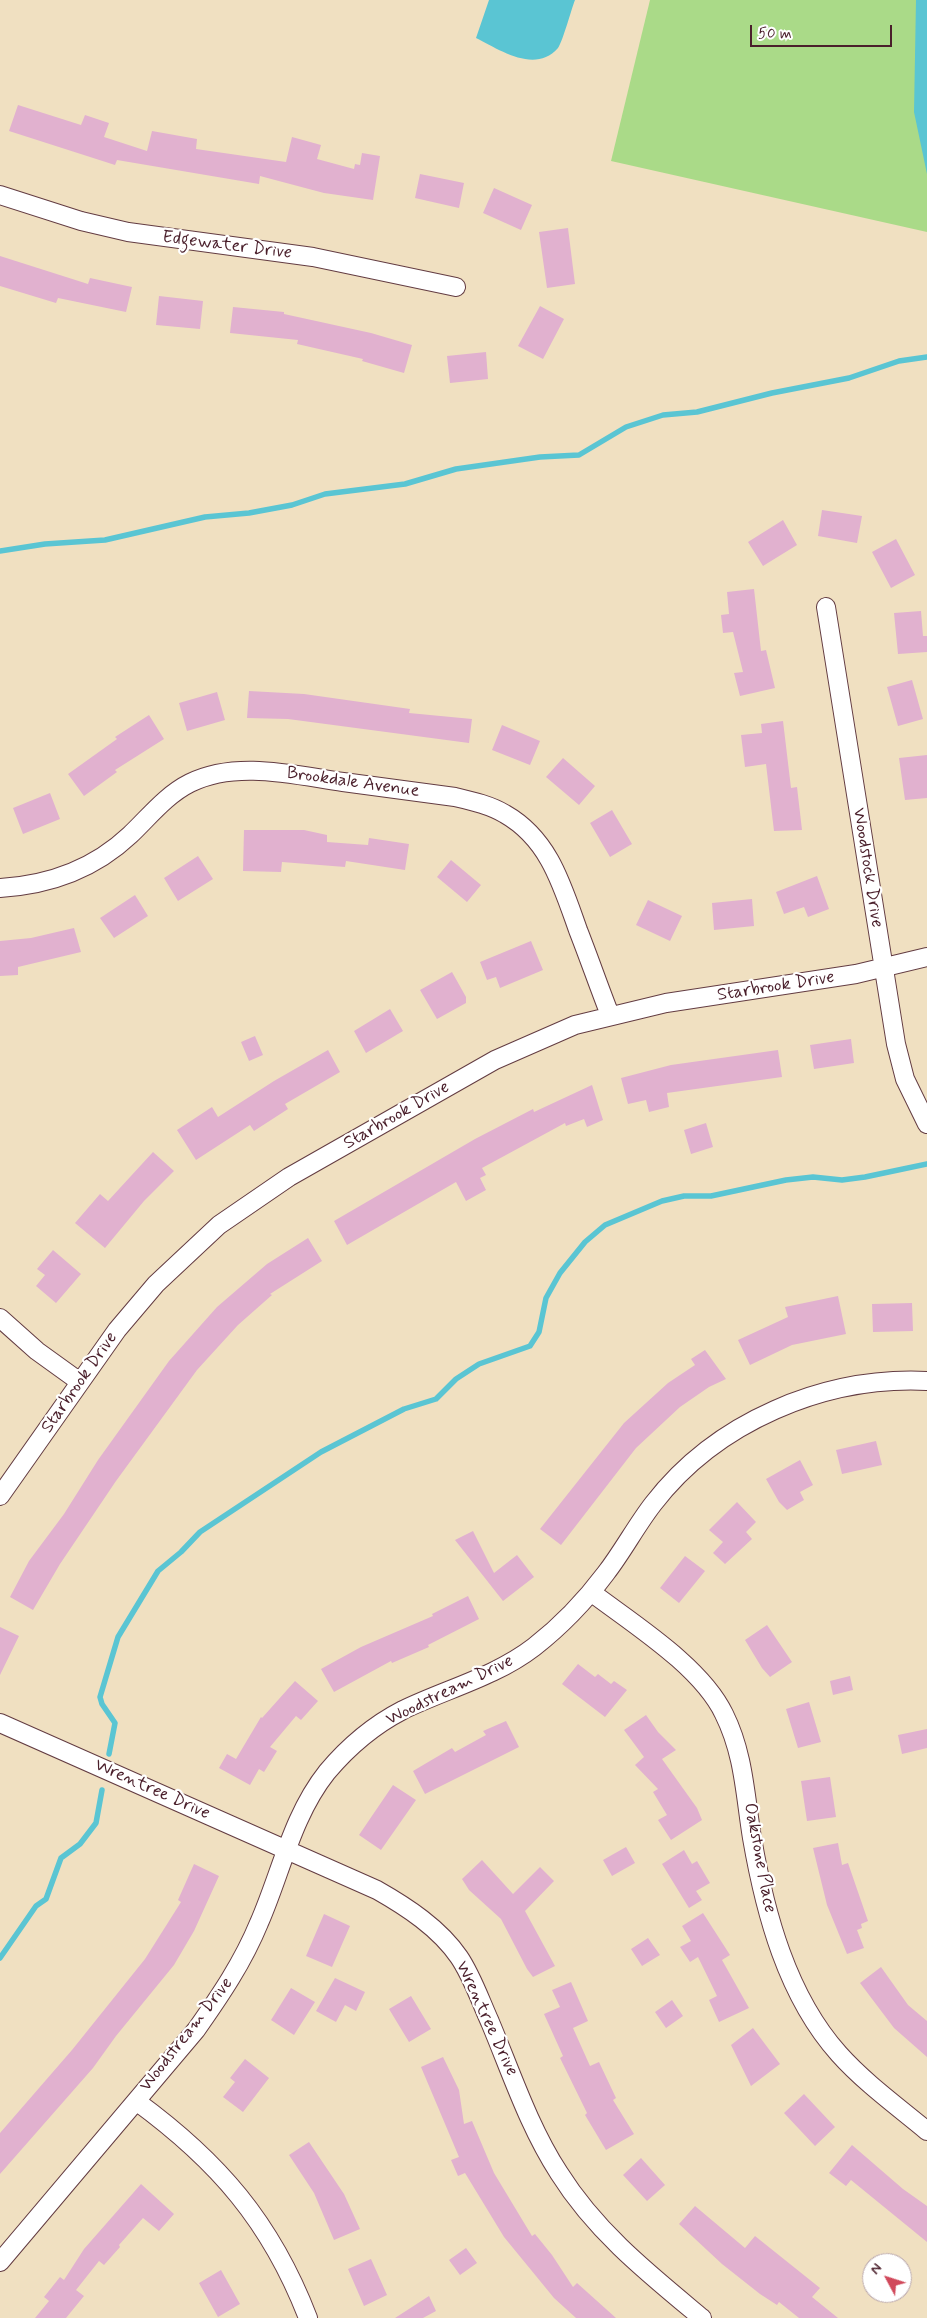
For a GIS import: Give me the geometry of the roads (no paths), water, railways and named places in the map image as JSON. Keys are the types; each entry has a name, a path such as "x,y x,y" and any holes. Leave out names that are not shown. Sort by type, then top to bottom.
{"street":[{"name":"Edgewater Drive","path":"0,194 81,221 128,232 313,257 456,287"},
{"name":"Woodstock Drive","path":"826,607 896,1044 905,1079 927,1124"},
{"name":"Brookdale Avenue","path":"0,888 46,882 75,872 104,856 128,837 169,797 190,783 214,775 239,772 272,772 455,797 484,804 506,814 528,830 546,851 559,875 610,1016"},
{"name":"Starbrook Drive","path":"0,1496 117,1330 161,1278 219,1225 265,1192 495,1060 548,1036 610,1016 666,1003 778,987 883,968 927,957"},
{"path":"0,1318 37,1351 80,1382"},
{"name":"Woodstream Drive","path":"0,2262 196,2030 224,1990 259,1924 297,1822 325,1775 358,1740 402,1711 501,1668 532,1649 560,1625 591,1592 667,1488 698,1458 722,1439 757,1418 782,1407 833,1390 868,1383 927,1381"},
{"name":"Oakstone Place","path":"591,1592 692,1671 724,1713 737,1745 745,1779 752,1838 764,1895 779,1947 798,1991 812,2017 838,2052 862,2077 927,2130"},
{"name":"Wrentree Drive","path":"0,1723 377,1890 394,1899 439,1934 459,1957 474,1984 537,2134 558,2173 605,2234 637,2264 702,2318"},
{"path":"136,2101 175,2129 202,2154 239,2194 262,2225 280,2256 308,2318"}],"water":[{"path":"489,0 575,0 558,48 549,56 539,59 528,59 506,53 476,38"},
{"path":"916,0 927,0 927,174 914,112"}],"waterway":[{"path":"0,551 45,544 105,540 205,517 249,513 292,505 325,494 405,484 456,469 540,457 579,455 626,427 663,415 697,412 772,393 849,378 899,361 927,357"},
{"path":"109,1754 115,1723 102,1704 100,1697 118,1637 158,1571 181,1552 200,1532 321,1452 404,1409 436,1399 456,1379 479,1364 530,1346 539,1332 546,1298 560,1273 585,1242 605,1225 662,1201 684,1196 711,1196 786,1180 813,1177 842,1180 865,1177 927,1164"},
{"path":"0,1958 36,1906 46,1899 61,1858 80,1844 96,1823 102,1790"}]}
